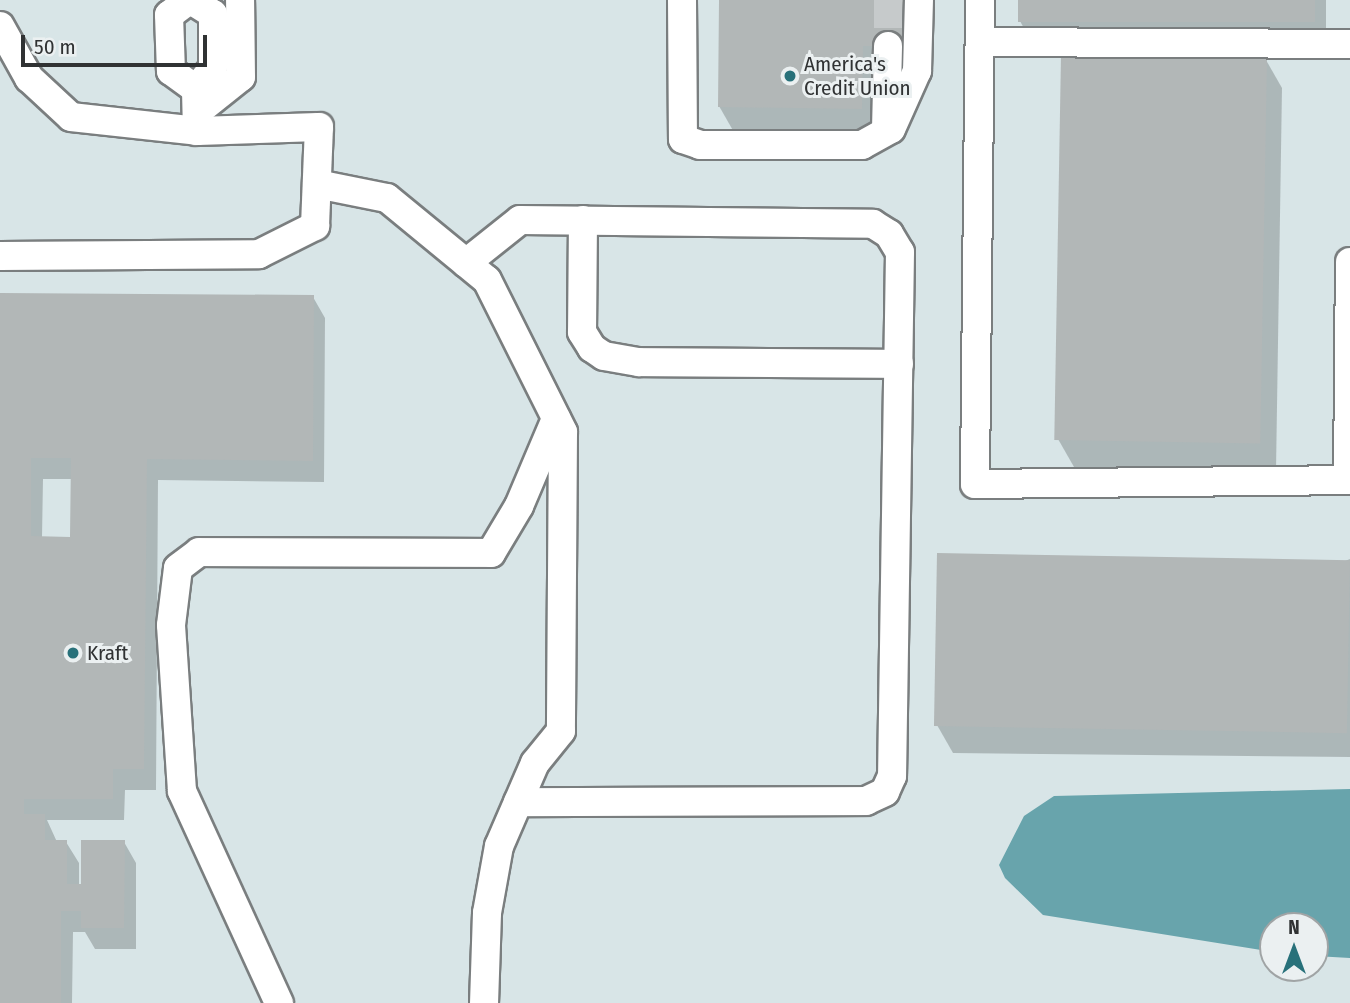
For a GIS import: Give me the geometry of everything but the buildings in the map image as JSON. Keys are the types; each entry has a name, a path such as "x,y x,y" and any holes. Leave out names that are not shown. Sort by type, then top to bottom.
{"lane":[{"path":"190,0 213,14 213,68 197,111 171,71 169,15 190,0"},
{"path":"197,111 241,77 240,0"},
{"path":"682,0 683,139 700,145 862,145 886,131 917,71 919,0"},
{"path":"980,0 975,484 1348,480 1350,262"},
{"path":"0,256 259,254 316,226 319,127 197,111 71,117 29,78 1,31"},
{"path":"980,42 1350,44"},
{"path":"886,131 888,46"},
{"path":"317,184 387,198 486,280 562,432 565,499 561,731 535,763 499,846 487,913 484,1003"},
{"path":"466,263 520,220 873,224 889,234 900,252 892,776 886,792 866,801 518,802"},
{"path":"583,220 582,332 592,348 604,356 639,362 899,364"},
{"path":"279,1003 182,791 171,625 178,568 199,552 491,553 519,506 556,419"}],"shaded area":[{"path":"0,0 1350,0 1350,1003 0,1003"}],"water":[{"path":"1350,789 1350,958 1329,957 1329,912 1259,912 1259,950 1043,915 1005,878 999,865 1024,816 1054,796"}],"tunnel":[{"path":"888,0 888,46"}],"place":[{"name":"America's Credit Union","path":"790,76"},
{"name":"Kraft","path":"73,653"}]}
